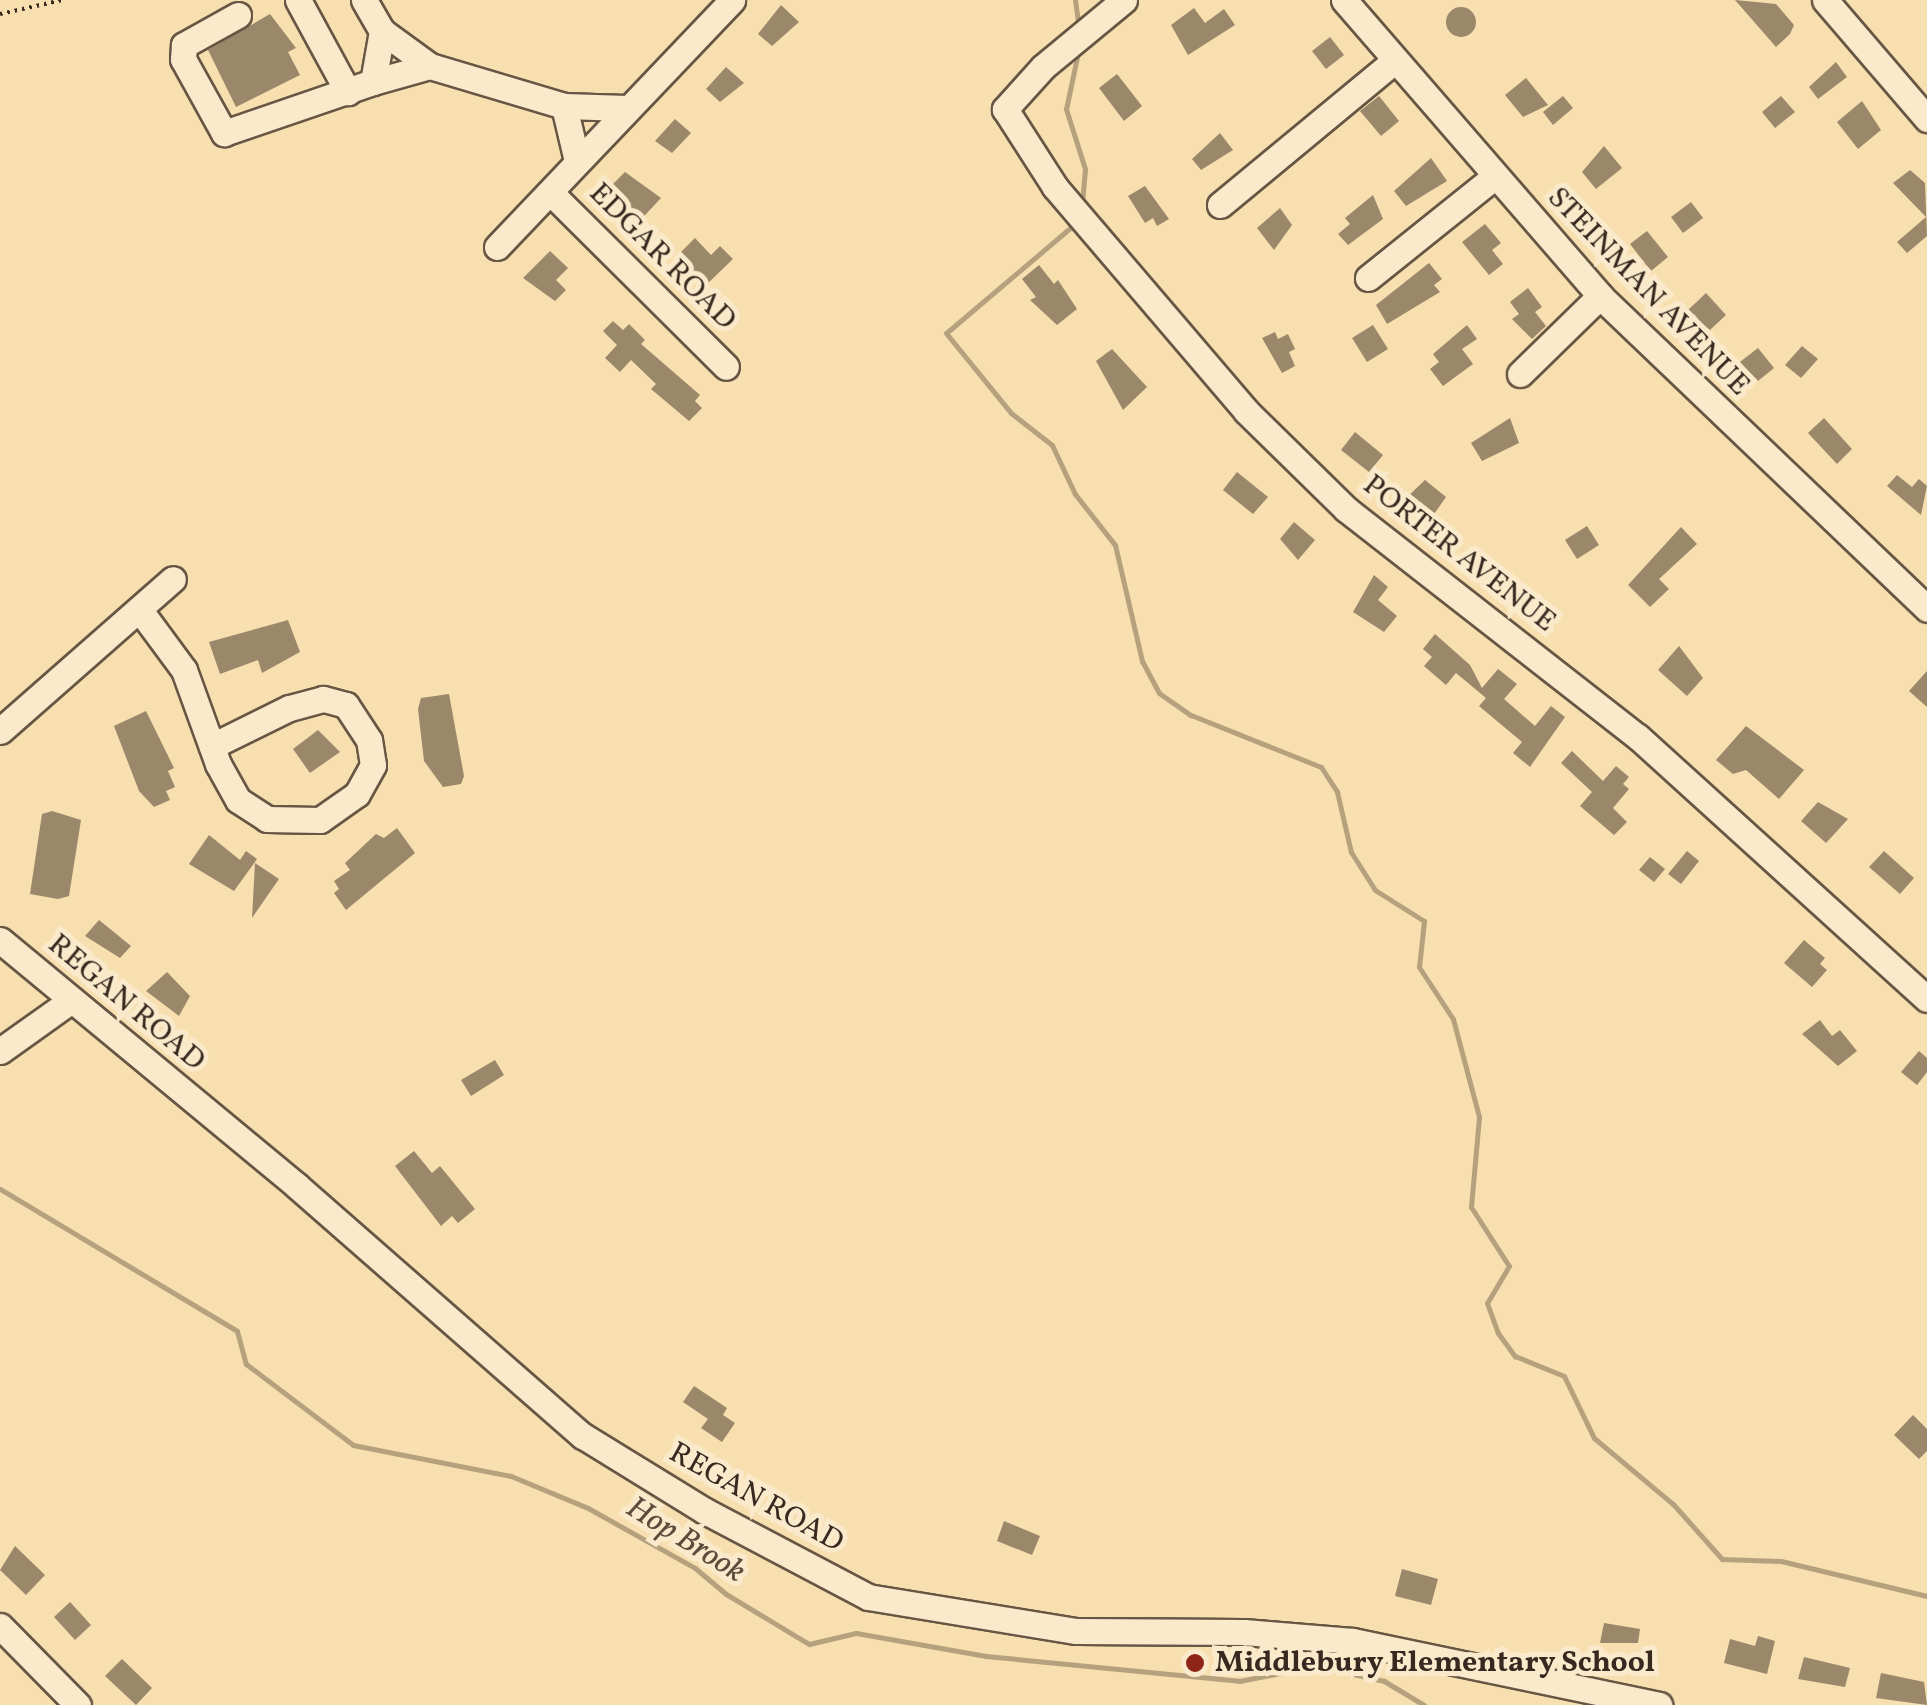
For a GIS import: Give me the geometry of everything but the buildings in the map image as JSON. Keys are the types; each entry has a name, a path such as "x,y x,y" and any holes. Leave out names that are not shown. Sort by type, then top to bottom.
{"street":[{"path":"298,0 348,92"},
{"path":"364,0 382,31 430,66 564,106 627,108"},
{"path":"498,247 732,0"},
{"name":"PORTER AVENUE","path":"1124,0 1043,67 1005,109 1055,187 1246,411 1346,509 1638,737 1927,999"},
{"name":"STEINMAN AVENUE","path":"1344,0 1600,296 1927,609"},
{"path":"1825,0 1927,119"},
{"path":"238,15 184,45 183,58 224,133 430,66"},
{"path":"373,82 382,31"},
{"path":"1220,204 1394,60"},
{"path":"564,106 577,161"},
{"path":"1368,278 1494,177"},
{"name":"EDGAR ROAD","path":"552,194 726,367"},
{"path":"1520,374 1600,296"},
{"path":"0,731 174,579"},
{"path":"139,609 184,670 212,746 238,800 266,820 320,820 357,794 373,764 370,740 346,705 323,699 288,708 212,746"},
{"name":"REGAN ROAD","path":"0,940 297,1186 583,1436 705,1511 868,1598 1076,1631 1244,1632 1353,1641 1659,1705"},
{"path":"0,1052 70,1000"},
{"path":"4,1639 78,1705"}],"path":[{"path":"0,14 62,0"}],"waterway":[{"path":"1075,0 1078,22"},
{"path":"1077,57 1066,109 1085,169 1082,201"},
{"path":"1070,228 946,333 1011,413 1052,445 1075,494 1115,545 1142,661 1159,693 1191,715 1321,767 1337,792 1351,852 1375,890 1424,921 1419,967 1453,1019 1479,1117 1471,1207 1509,1266 1487,1303 1498,1333 1515,1356 1564,1376 1594,1438 1673,1504 1722,1559 1781,1561 1927,1596"},
{"name":"Hop Brook","path":"0,1189 237,1331 246,1364 353,1445 511,1476 588,1508 695,1568 726,1594 809,1644 856,1633 986,1656 1239,1681 1317,1666 1384,1681 1424,1705"}],"place":[{"name":"Middlebury Elementary School","path":"1195,1663"}]}
